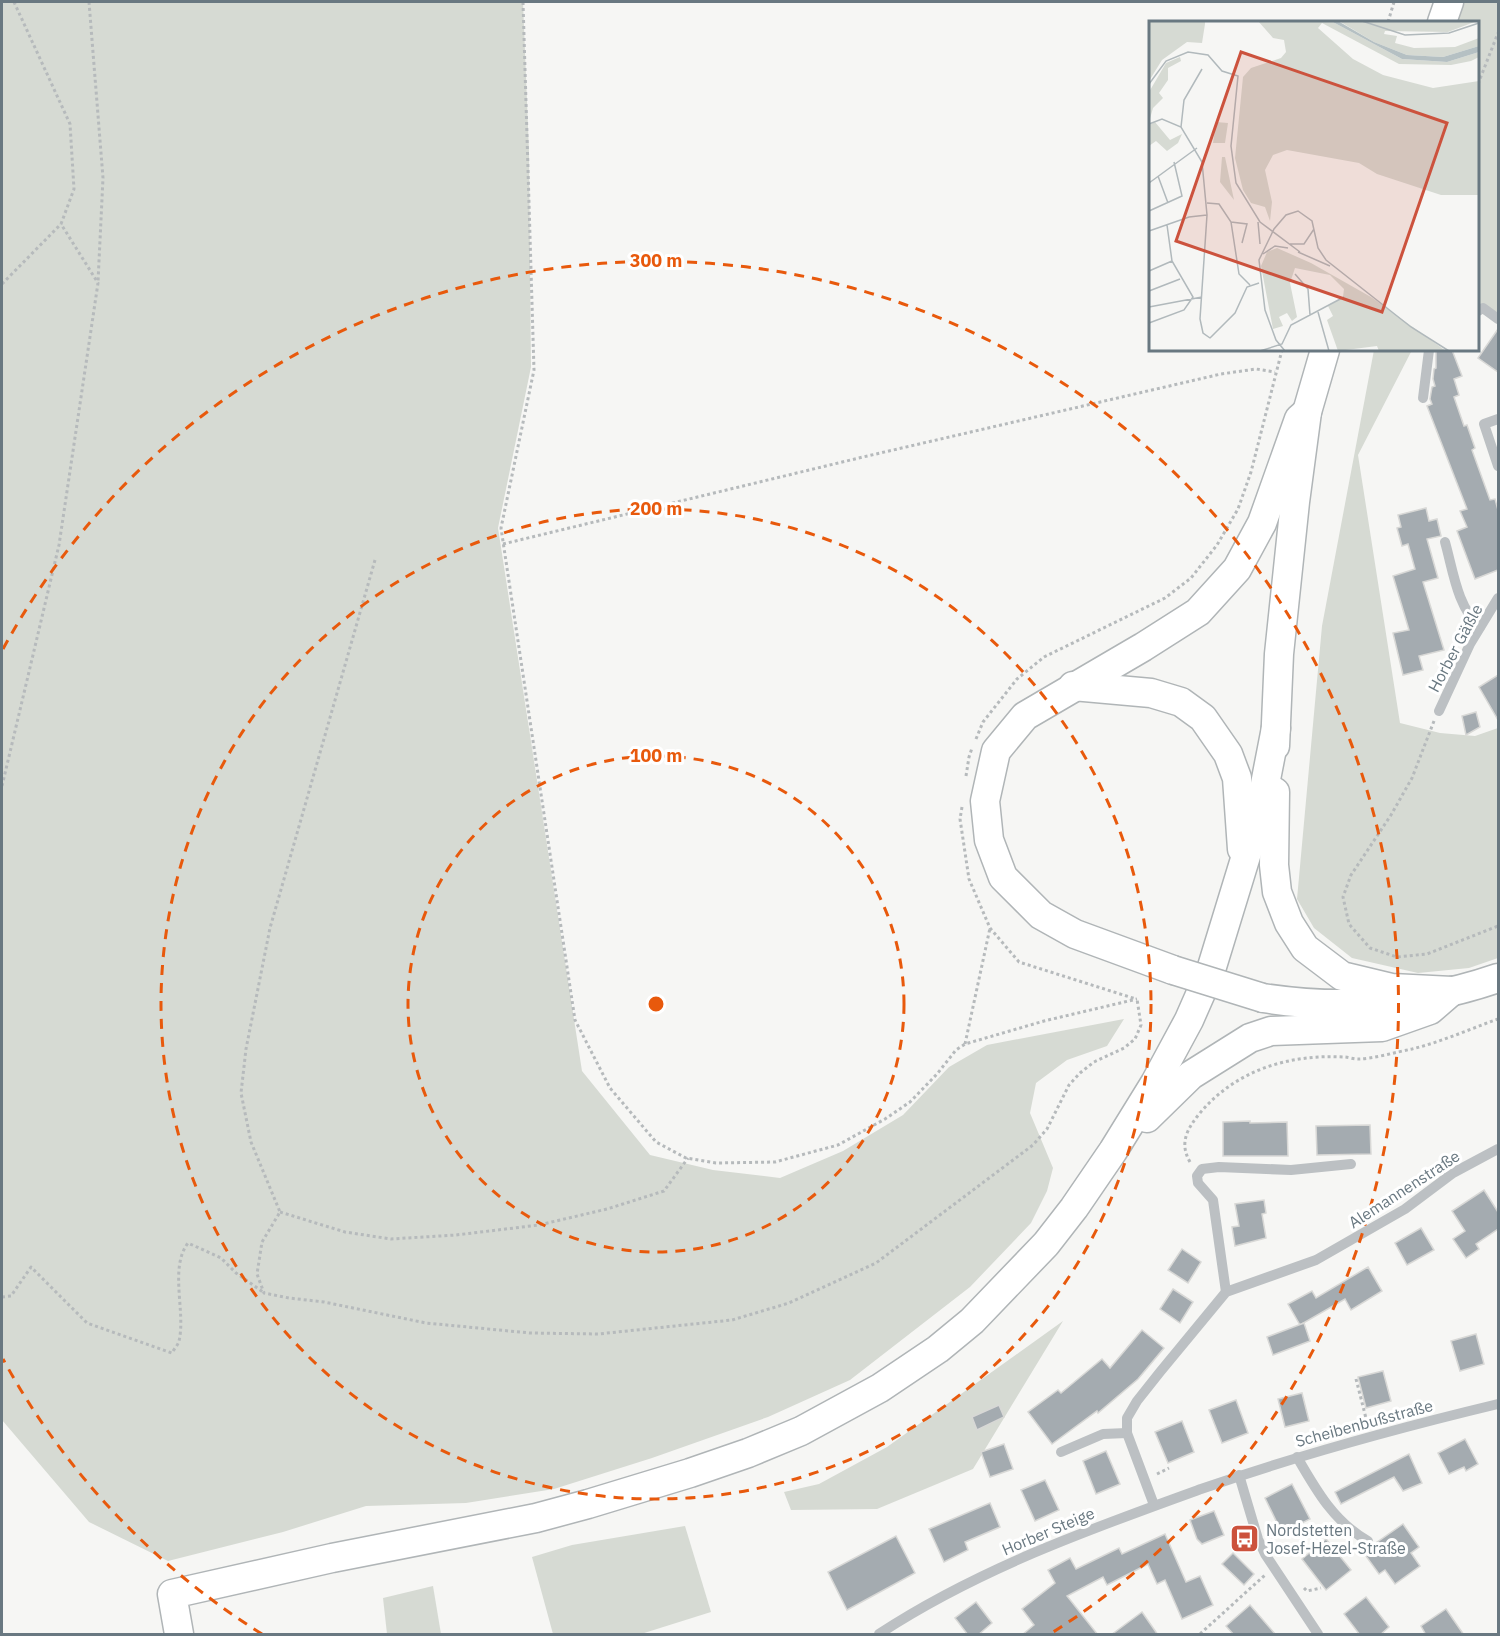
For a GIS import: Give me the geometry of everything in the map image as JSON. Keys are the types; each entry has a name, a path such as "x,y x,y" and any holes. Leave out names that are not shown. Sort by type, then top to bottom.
{"main road":[{"path":"1442,21 1449,2"},
{"path":"1325,351 1307,412 1279,654 1275,728 1274,865 1277,892 1289,923 1305,948 1342,976 1392,988 1452,991"},
{"path":"1307,412 1299,419 1262,523 1237,569 1198,612 1025,716 996,751 985,801 989,840 1003,877 1041,915 1075,934 1173,970 1263,998 1312,1004 1379,1003 1432,997 1498,978"},
{"path":"1073,686 1151,693 1181,702 1203,718 1228,753 1238,778 1243,869"},
{"path":"179,1635 172,1594 268,1572 558,1513 718,1464 774,1443 821,1421 880,1388 938,1349 972,1321 1046,1244 1074,1208 1155,1083 1189,1020 1211,970 1243,869 1260,810 1275,728"},
{"path":"1113,1151 1191,1075 1250,1038 1271,1031 1382,1027 1430,1010 1452,991"}],"street":[{"path":"1480,309 1498,319"},
{"path":"1423,398 1429,351"},
{"path":"1498,419 1484,424 1498,466"},
{"path":"1445,542 1463,604 1472,620 1480,627"},
{"name":"Horber Gäßle","path":"1438,711 1480,627 1498,598"},
{"name":"Alemannenstraße","path":"1226,1292 1316,1260 1375,1228 1453,1173 1498,1149"},
{"path":"1154,1505 1127,1433 1127,1418 1137,1401 1226,1292 1213,1200 1198,1183 1197,1176 1202,1170 1219,1167 1291,1170 1351,1164"},
{"name":"Scheibenbußstraße","path":"1239,1475 1370,1436 1498,1404"},
{"path":"1061,1452 1103,1434 1127,1433"},
{"path":"1297,1457 1330,1509 1345,1525 1368,1541"},
{"path":"1239,1475 1258,1539 1273,1568 1318,1635"},
{"name":"Horber Steige","path":"879,1635 946,1594 994,1570 1073,1536 1239,1475"}],"path":[{"path":"2,284 61,224 74,189 70,124 14,2"},
{"path":"2,786 59,545 98,283 103,178 89,2"},
{"path":"2,1297 11,1296 31,1267 87,1323 172,1353 179,1341 179,1269 183,1250 188,1243 220,1258 264,1293 324,1302 426,1323 530,1333 598,1334 732,1320 789,1304 876,1263 1033,1145 1050,1123 1069,1085 1094,1062 1124,1048 1135,1039 1141,1025 1141,1011 1137,999 1044,1021 965,1044 956,1050 910,1102 885,1119 838,1145 775,1162 716,1163 686,1158 656,1142 610,1088 574,1020 501,528 534,370 523,2"},
{"path":"1388,21 1394,2"},
{"path":"1479,81 1498,33"},
{"path":"61,224 98,283"},
{"path":"503,544 1221,374 1256,369 1275,372 1281,351"},
{"path":"280,1212 251,1142 242,1093 246,1049 270,928 375,560"},
{"path":"1438,711 1412,778 1391,815 1351,875 1343,897 1349,924 1370,948 1397,957 1427,954 1498,926"},
{"path":"965,1044 990,928"},
{"path":"1185,1154 1184,1137 1191,1124 1223,1090 1240,1078 1268,1066 1298,1059 1344,1057 1358,1059 1414,1048 1498,1019"},
{"path":"280,1212 345,1232 391,1239 445,1236 539,1225 607,1209 664,1191 688,1158 686,1158"},
{"path":"264,1293 257,1274 262,1242 280,1212"},
{"path":"1356,1379 1370,1436"},
{"path":"1200,1635 1273,1568"}],"shaded area":[{"path":"2,2 523,2 529,151 531,367 498,528 582,1071 650,1155 713,1170 780,1178 843,1151 903,1115 949,1067 987,1045 1124,1019 1107,1046 1067,1060 1036,1083 1030,1113 1053,1168 1047,1191 1031,1223 970,1287 850,1380 768,1417 652,1458 554,1489 466,1503 366,1506 283,1532 168,1561 89,1522 2,1420"},
{"path":"1454,2 1498,2 1498,323 1479,312 1479,21 1447,21"},
{"path":"1374,351 1411,351 1358,455 1400,723 1440,733 1475,736 1498,728 1498,958 1469,968 1418,973 1352,958 1314,928 1297,899 1322,626"},
{"path":"1063,1321 973,1469 877,1509 791,1510 784,1492 819,1484 887,1447"},
{"path":"685,1526 711,1612 641,1634 553,1634 532,1557 572,1545"},
{"path":"433,1586 441,1634 387,1634 383,1598"}],"building":[{"path":"1498,329 1498,372 1478,358"},
{"path":"1436,351 1452,351 1462,376 1454,379 1459,395 1454,397 1464,426 1467,425 1475,448 1472,450 1490,500 1495,499 1498,510 1498,570 1475,579 1457,531 1467,527 1460,511 1467,509 1427,406 1432,404 1430,399 1432,387 1435,386 1433,379 1436,368"},
{"path":"1426,508 1429,521 1437,519 1441,536 1427,539 1438,578 1423,582 1444,650 1419,656 1423,670 1403,675 1393,633 1409,630 1393,576 1415,569 1408,544 1402,546 1397,528 1401,527 1398,515"},
{"path":"1498,675 1498,720 1479,687"},
{"path":"1476,712 1480,727 1466,735 1462,716"},
{"path":"1250,1121 1250,1123 1287,1122 1288,1156 1223,1156 1223,1122"},
{"path":"1370,1125 1371,1154 1317,1155 1316,1126"},
{"path":"1484,1190 1498,1212 1498,1229 1476,1244 1479,1249 1466,1258 1453,1239 1465,1231 1452,1211"},
{"path":"1264,1200 1266,1213 1262,1214 1266,1238 1235,1246 1232,1227 1239,1226 1235,1204"},
{"path":"1421,1228 1434,1250 1407,1265 1395,1243"},
{"path":"1182,1249 1201,1262 1188,1283 1168,1270"},
{"path":"1368,1267 1382,1291 1351,1310 1345,1299 1300,1325 1288,1304 1312,1291 1316,1298"},
{"path":"1173,1289 1193,1302 1180,1323 1160,1309"},
{"path":"1304,1323 1310,1341 1273,1355 1267,1337"},
{"path":"1142,1330 1164,1348 1138,1379 1098,1413 1097,1411 1052,1444 1028,1412 1058,1390 1061,1393 1102,1359 1110,1368"},
{"path":"1476,1334 1484,1364 1460,1371 1451,1341"},
{"path":"1383,1371 1391,1401 1366,1408 1358,1377"},
{"path":"1302,1393 1309,1421 1285,1427 1278,1399"},
{"path":"1236,1400 1248,1433 1222,1443 1209,1410"},
{"path":"999,1405 1004,1417 977,1430 972,1417"},
{"path":"1182,1421 1194,1452 1168,1463 1155,1432"},
{"path":"1465,1439 1478,1464 1466,1471 1464,1467 1449,1474 1438,1453"},
{"path":"1004,1444 1013,1469 990,1477 981,1452"},
{"path":"1106,1451 1120,1484 1096,1494 1083,1461"},
{"path":"1409,1454 1422,1483 1403,1491 1394,1477 1341,1504 1335,1492"},
{"path":"1045,1480 1059,1510 1035,1521 1021,1490"},
{"path":"1292,1484 1310,1519 1282,1533 1265,1498"},
{"path":"990,1503 1000,1527 965,1542 968,1550 944,1562 929,1529"},
{"path":"1214,1511 1224,1535 1202,1544 1197,1539 1190,1520"},
{"path":"1403,1524 1419,1547 1411,1553 1420,1566 1395,1584 1385,1570 1379,1574 1363,1552"},
{"path":"1165,1534 1186,1582 1200,1576 1213,1605 1182,1619 1165,1580 1157,1584 1148,1564 1107,1585 1103,1577 1067,1596 1098,1635 1022,1635 1034,1625 1022,1609 1055,1583 1048,1570 1070,1558 1076,1569 1119,1548 1122,1554"},
{"path":"896,1536 915,1573 847,1610 828,1572"},
{"path":"1326,1539 1351,1570 1326,1590 1302,1559"},
{"path":"1233,1553 1254,1574 1244,1585 1222,1564"},
{"path":"1366,1597 1389,1627 1380,1635 1360,1635 1344,1614"},
{"path":"976,1602 992,1623 978,1635 968,1635 955,1618"},
{"path":"1250,1605 1276,1635 1234,1635 1226,1626"},
{"path":"1446,1609 1464,1635 1426,1635 1421,1626"},
{"path":"1142,1612 1158,1635 1111,1635"}],"place":[{"name":"Nordstetten Josef-Hezel-Straße","path":"1245,1539"}]}
